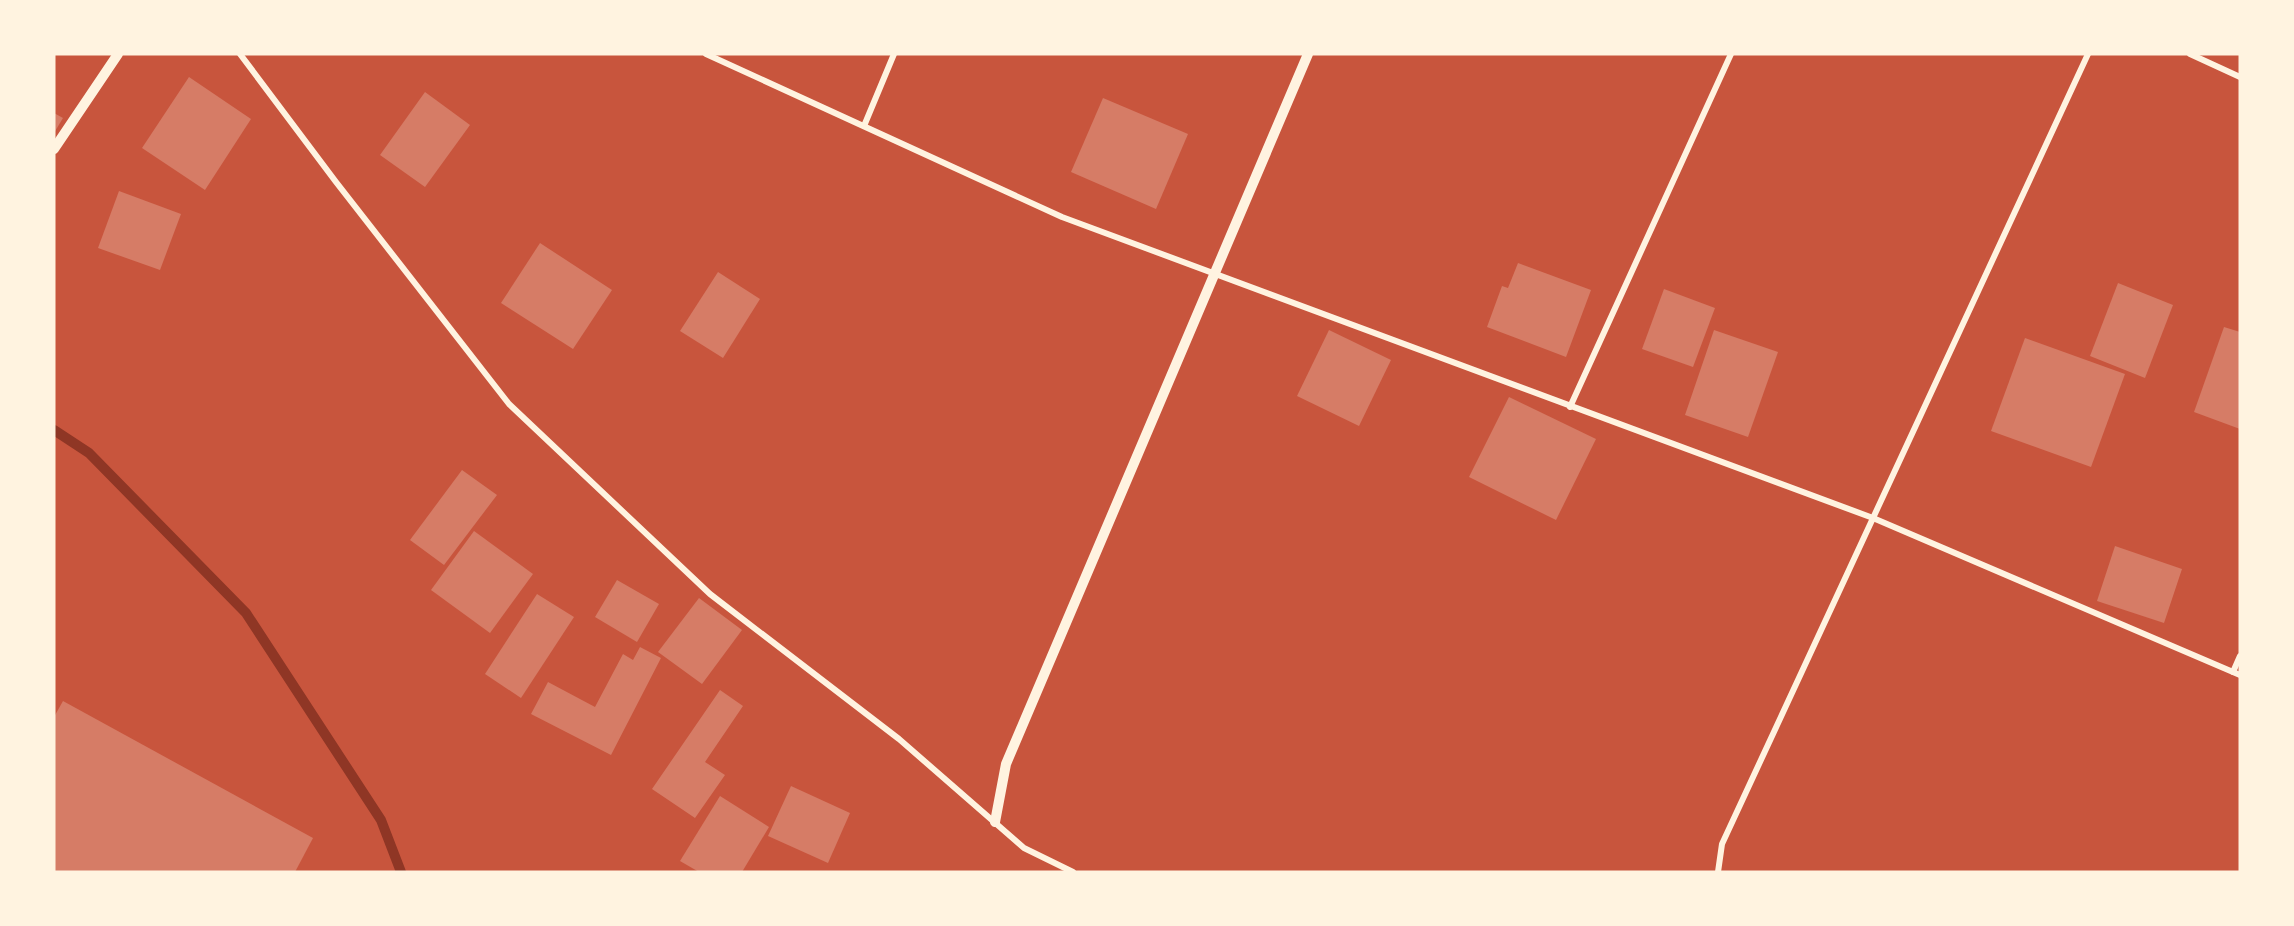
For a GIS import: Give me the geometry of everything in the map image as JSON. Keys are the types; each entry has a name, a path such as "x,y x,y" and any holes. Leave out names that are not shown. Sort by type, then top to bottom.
{"street":[{"path":"54,149 118,54"},
{"path":"240,54 509,404 710,594 899,739 1024,848 1073,872"},
{"path":"706,54 1062,217 1873,518 2240,675"},
{"path":"864,126 894,54"},
{"path":"994,822 1006,764 1308,54"},
{"path":"1570,407 1731,54"},
{"path":"1718,872 1722,844 2088,54"},
{"path":"2190,54 2240,77"},
{"path":"2233,672 2240,656"}],"building":[{"path":"189,77 251,119 205,190 142,148"},
{"path":"425,92 470,125 425,187 380,155"},
{"path":"1103,98 1188,134 1156,209 1071,172"},
{"path":"54,113 63,118 54,133"},
{"path":"119,191 181,214 160,270 98,248"},
{"path":"540,243 612,290 573,349 501,303"},
{"path":"1518,263 1591,290 1566,357 1487,327 1502,286 1508,288"},
{"path":"718,272 760,299 723,358 680,331"},
{"path":"2118,283 2173,305 2145,378 2090,356"},
{"path":"1664,289 1715,308 1693,367 1642,349"},
{"path":"2224,327 2240,332 2240,429 2194,412"},
{"path":"1329,330 1391,360 1359,426 1297,396"},
{"path":"1714,330 1778,352 1748,437 1685,415"},
{"path":"2025,338 2125,374 2091,467 1991,431"},
{"path":"1509,397 1596,439 1556,520 1469,477"},
{"path":"462,470 497,495 444,565 410,540"},
{"path":"474,531 533,574 490,633 431,590"},
{"path":"2115,546 2182,569 2164,623 2097,601"},
{"path":"617,580 659,604 637,642 595,617"},
{"path":"537,594 574,617 521,698 485,674"},
{"path":"699,598 742,630 702,684 658,652"},
{"path":"640,647 661,658 611,755 531,714 548,682 595,707 623,654 633,660"},
{"path":"720,690 743,706 705,762 725,775 695,818 652,789"},
{"path":"63,701 313,838 295,872 54,872 54,717"},
{"path":"791,786 850,813 828,863 768,836"},
{"path":"720,796 769,827 742,872 699,872 680,861"}],"waterway":[{"path":"54,430 89,453 246,613 381,820 401,872"}]}
